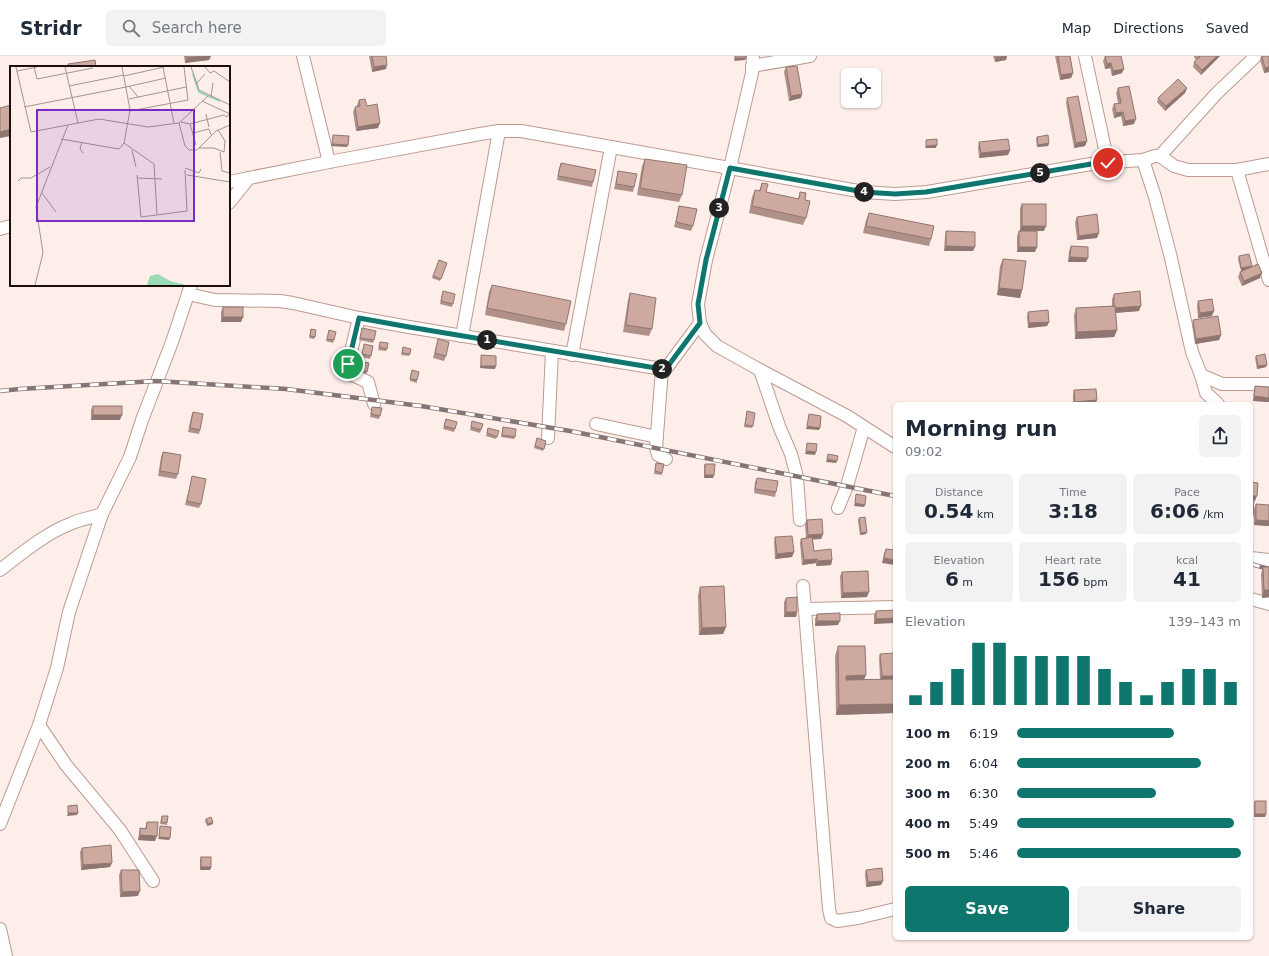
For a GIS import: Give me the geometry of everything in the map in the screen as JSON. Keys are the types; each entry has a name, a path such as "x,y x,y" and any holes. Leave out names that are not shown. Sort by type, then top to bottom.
{"street":[{"path":"303,56 329,162"},
{"path":"810,56 753,61 730,168 706,260 698,304 700,323 705,334 717,346 847,416 893,446"},
{"path":"1085,56 1108,163"},
{"path":"1160,156 1216,94 1256,56"},
{"path":"462,336 498,131"},
{"path":"230,182 498,131 521,131 864,192 895,194 926,192 1097,163 1143,160 1154,156 1160,156 1174,166 1188,170 1237,170 1269,164"},
{"path":"572,354 611,147"},
{"path":"1143,160 1170,254 1192,352 1206,393 1216,402"},
{"path":"1237,170 1264,242 1269,280"},
{"path":"230,202 249,178"},
{"path":"0,229 10,226"},
{"path":"0,824 39,725 57,668 69,612 102,514 130,457 190,289 215,300 280,301 359,318 662,369 668,366 700,323"},
{"path":"359,318 348,364 348,373 368,382 374,404"},
{"path":"548,438 552,351"},
{"path":"662,369 656,452 660,457 666,459"},
{"path":"760,370 779,426 791,454 797,476 800,520"},
{"path":"1201,375 1222,384 1269,384"},
{"path":"596,424 657,437"},
{"path":"838,508 864,427"},
{"path":"0,570 36,543 67,524 80,519 102,514"},
{"path":"1253,558 1269,560"},
{"path":"803,586 829,909 831,918 837,921 858,918 893,909"},
{"path":"1253,600 1269,604"},
{"path":"806,609 893,607"},
{"path":"39,725 66,765 120,830 153,881"},
{"path":"0,929 6,956"}],"building":[{"path":"186,56 203,56 187,58"},
{"path":"372,56 386,56 387,65 374,67"},
{"path":"735,56 746,56 746,58 735,58"},
{"path":"1058,56 1070,56 1073,73 1061,75"},
{"path":"1105,56 1121,56 1124,69 1113,71 1111,63 1107,64"},
{"path":"1199,56 1217,56 1202,70 1194,62 1200,57"},
{"path":"1262,56 1269,56 1269,67 1265,68"},
{"path":"95,60 96,66 68,66 68,64"},
{"path":"797,66 802,94 791,96 786,67"},
{"path":"1178,79 1187,88 1166,106 1158,98"},
{"path":"1129,86 1136,119 1125,121 1123,112 1116,113 1114,104 1121,103 1118,88"},
{"path":"1078,96 1087,141 1076,143 1067,98"},
{"path":"365,99 367,106 377,104 380,123 358,127 355,107 360,106 359,100"},
{"path":"10,105 10,129 0,132 0,108"},
{"path":"333,135 349,136 348,145 332,144"},
{"path":"1048,135 1049,143 1038,145 1037,137"},
{"path":"937,139 937,145 926,146 926,140"},
{"path":"1008,139 1010,150 981,153 979,142"},
{"path":"645,159 687,165 682,195 640,188"},
{"path":"561,163 596,170 593,182 558,176"},
{"path":"618,171 637,174 634,187 616,184"},
{"path":"762,183 768,184 766,192 799,199 800,192 806,193 805,200 810,201 806,218 752,206 755,190 760,191"},
{"path":"1022,204 1046,204 1046,226 1022,226"},
{"path":"679,206 697,209 693,226 676,222"},
{"path":"869,213 934,226 931,239 866,226"},
{"path":"1097,214 1099,233 1079,236 1077,217"},
{"path":"946,231 975,232 975,247 946,246"},
{"path":"1019,231 1037,231 1037,247 1019,247"},
{"path":"1071,246 1088,247 1088,258 1070,257"},
{"path":"1249,254 1252,266 1241,268 1239,256"},
{"path":"1003,259 1026,261 1022,290 999,288"},
{"path":"439,260 447,263 441,279 433,276"},
{"path":"1258,264 1262,273 1244,281 1240,272"},
{"path":"492,285 571,301 566,324 487,308"},
{"path":"443,291 455,294 453,304 441,301"},
{"path":"1140,291 1141,306 1116,308 1114,306 1114,294"},
{"path":"630,293 656,298 652,329 626,325"},
{"path":"1212,299 1214,311 1200,313 1198,301"},
{"path":"1115,306 1117,330 1077,332 1076,308"},
{"path":"223,307 243,307 243,317 223,317"},
{"path":"1048,310 1049,322 1029,323 1028,312"},
{"path":"1218,316 1221,335 1196,339 1193,320"},
{"path":"362,328 376,331 374,340 360,338"},
{"path":"311,329 316,330 315,337 310,336"},
{"path":"329,330 336,332 334,340 327,339"},
{"path":"438,339 449,342 446,356 435,353"},
{"path":"380,342 388,343 387,349 379,347"},
{"path":"364,344 373,346 371,356 362,354"},
{"path":"403,347 411,349 410,354 402,353"},
{"path":"1265,354 1267,365 1258,366 1256,356"},
{"path":"481,355 496,356 496,366 481,366"},
{"path":"359,361 369,363 367,372 357,370"},
{"path":"412,370 419,372 417,380 410,379"},
{"path":"1255,386 1269,387 1269,398 1254,396"},
{"path":"1096,389 1097,400 1075,402 1074,390"},
{"path":"93,406 122,406 122,415 93,415"},
{"path":"372,407 382,408 380,416 371,414"},
{"path":"747,411 755,413 753,426 745,425"},
{"path":"193,412 203,414 200,430 190,428"},
{"path":"809,414 821,416 820,428 807,426"},
{"path":"446,419 457,422 455,429 444,426"},
{"path":"472,421 483,424 481,430 471,427"},
{"path":"503,427 516,429 515,437 502,435"},
{"path":"488,428 499,431 497,437 487,433"},
{"path":"537,438 546,441 544,449 535,446"},
{"path":"807,443 817,444 816,452 806,451"},
{"path":"163,452 181,455 178,474 160,471"},
{"path":"828,454 838,456 837,461 827,459"},
{"path":"656,463 664,464 662,473 655,471"},
{"path":"705,464 715,464 714,475 705,475"},
{"path":"192,476 206,479 201,504 187,501"},
{"path":"757,478 778,481 776,492 755,489"},
{"path":"1253,482 1258,483 1257,496 1253,496"},
{"path":"856,494 866,496 865,505 855,503"},
{"path":"1256,504 1269,505 1269,521 1256,520"},
{"path":"865,517 867,532 861,533 859,518"},
{"path":"822,519 823,534 808,535 807,520"},
{"path":"792,536 794,552 777,554 775,537"},
{"path":"812,537 814,551 831,549 832,560 804,560 801,539"},
{"path":"886,549 893,550 893,560 884,558"},
{"path":"1263,567 1269,567 1269,590 1264,590"},
{"path":"868,571 869,592 843,593 842,572"},
{"path":"724,586 726,627 702,628 700,587"},
{"path":"797,597 797,612 786,612 786,598"},
{"path":"893,610 893,618 876,619 876,611"},
{"path":"840,613 840,621 817,621 817,614"},
{"path":"838,646 865,646 866,675 846,676 846,680 893,679 893,704 839,705"},
{"path":"893,653 893,676 882,676 880,654"},
{"path":"1255,801 1266,801 1266,814 1255,814"},
{"path":"77,805 78,813 68,813 68,806"},
{"path":"162,816 168,816 167,823 161,822"},
{"path":"211,817 213,822 208,824 206,819"},
{"path":"147,822 158,822 157,836 140,835 140,828 146,829"},
{"path":"160,826 171,827 170,838 159,837"},
{"path":"111,845 112,863 83,865 82,848"},
{"path":"201,857 211,857 211,867 201,867"},
{"path":"882,868 883,881 868,882 866,870"},
{"path":"121,870 139,870 140,891 122,892"}],"railway":[{"path":"0,391 156,381 286,389 421,406 570,431 893,496"},
{"path":"1253,565 1269,569"}],"route":[{"path":"348,364 359,318 662,369 665,368 700,323 698,304 706,260 730,168 864,192 895,194 926,192 1097,163 1108,163"}]}
